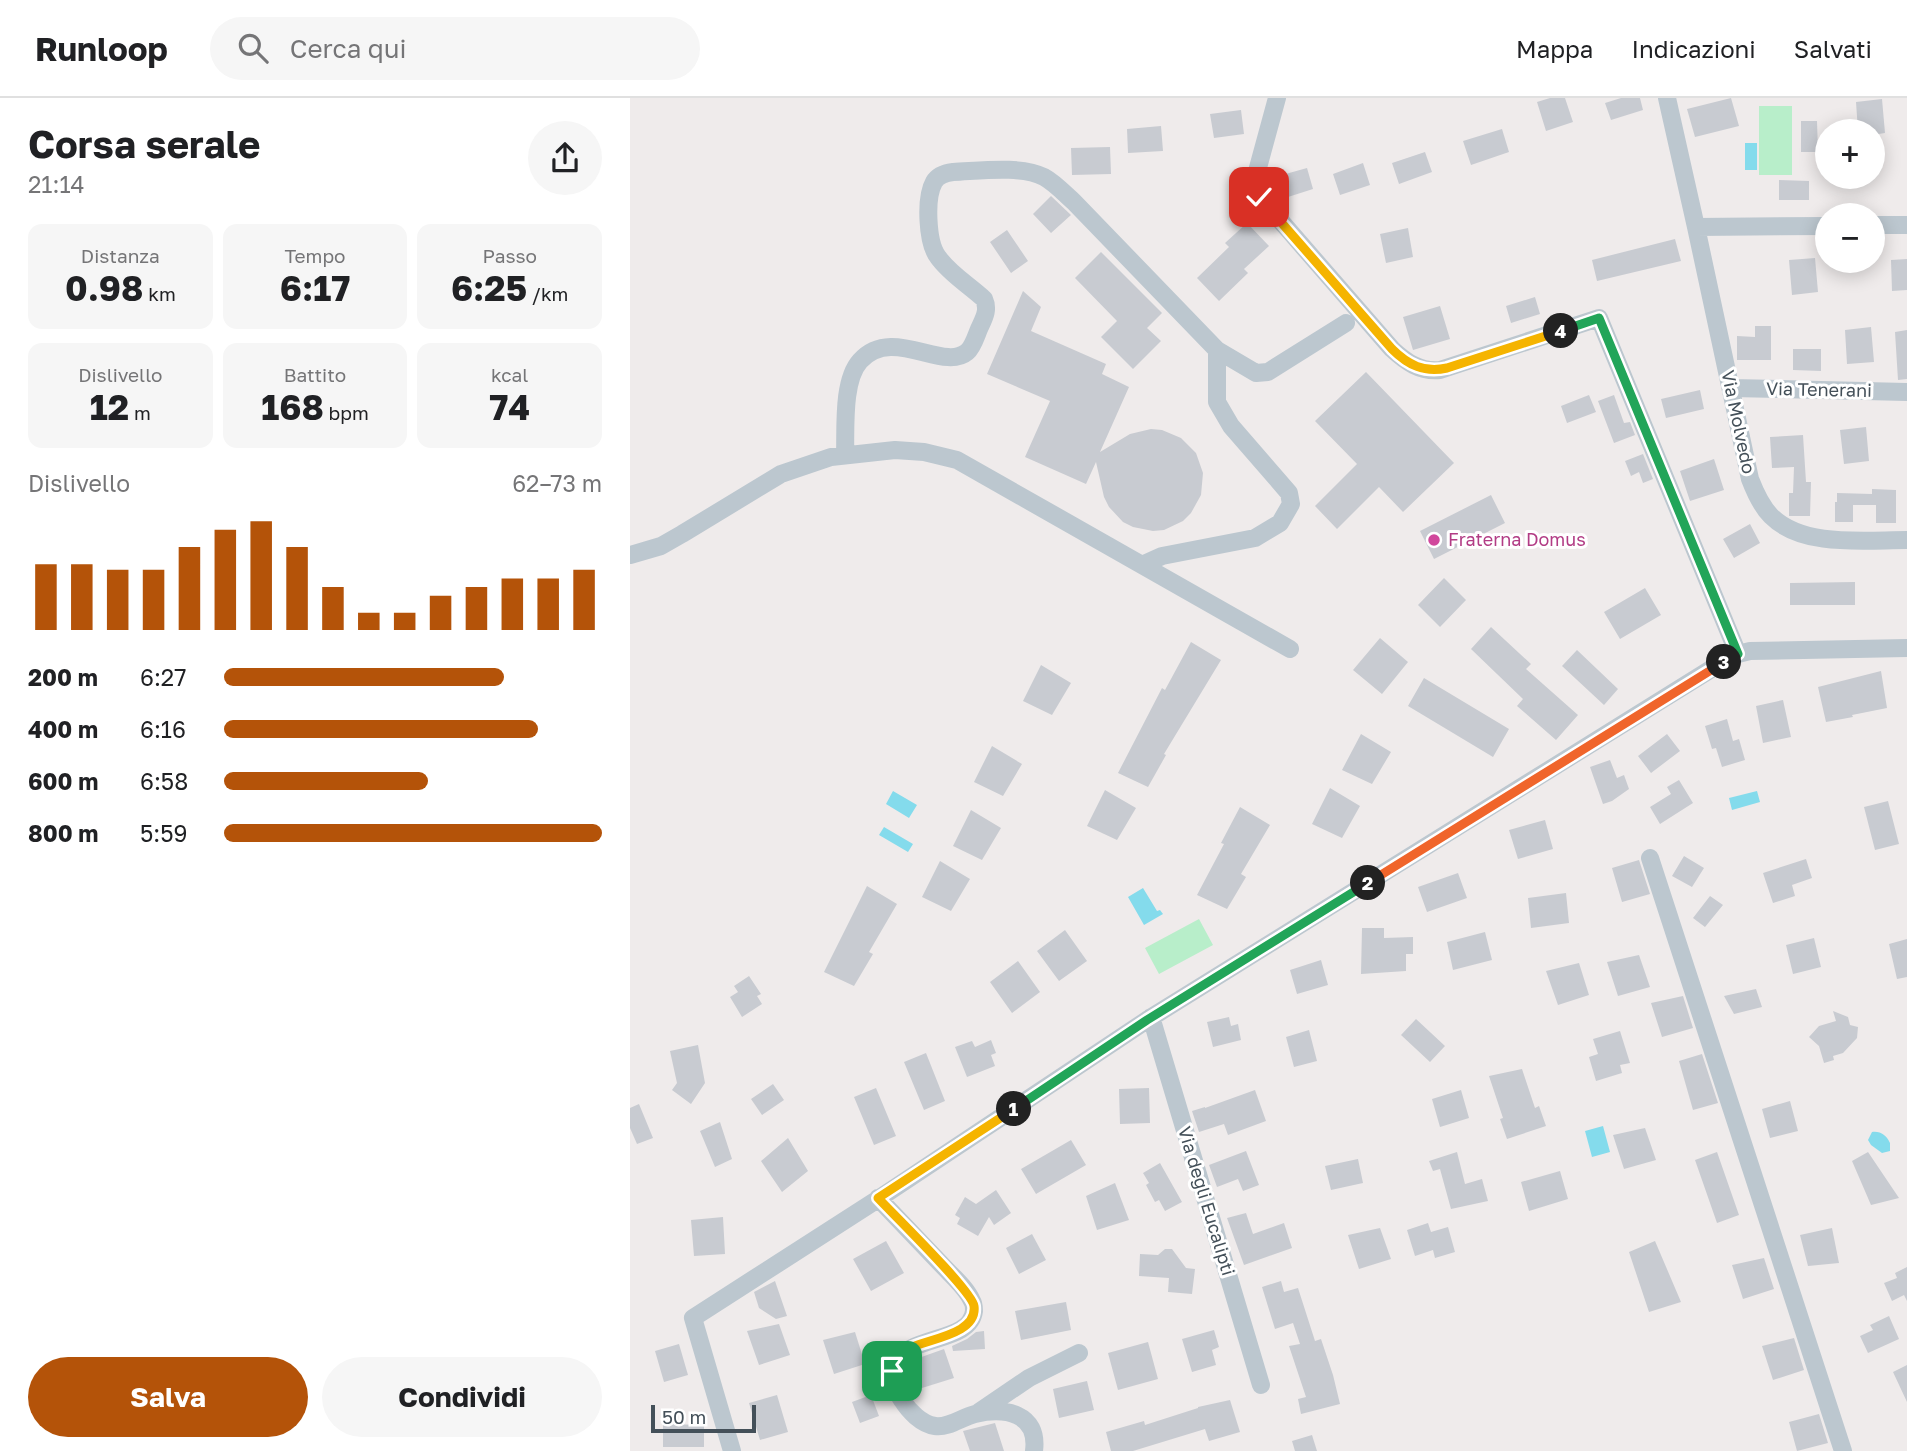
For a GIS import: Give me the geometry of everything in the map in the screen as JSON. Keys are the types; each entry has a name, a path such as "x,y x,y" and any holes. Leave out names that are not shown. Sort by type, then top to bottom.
{"street":[{"path":"1276,98 1256,175 1255,184 1259,197 1392,349 1408,363 1426,370 1447,368 1599,318 1738,654"},
{"name":"Via Molvedo","path":"1667,98 1750,479 1763,506 1771,516 1792,531 1819,538 1907,540"},
{"path":"845,455 848,392 852,375 860,361 875,351 888,347 952,358 963,355 971,348 986,314 984,299 947,268 932,245 930,193 935,180 943,173 1024,171 1050,181 1074,202 1217,350 1256,373 1268,372 1346,323"},
{"path":"1885,225 1907,225"},
{"path":"1696,227 1815,226"},
{"path":"1142,565 1162,556 1255,538 1280,523 1291,504 1289,493 1231,426 1217,402 1217,350"},
{"name":"Via Tenerani","path":"1731,388 1907,393"},
{"path":"630,555 661,546 781,474 831,457 895,450 924,452 957,460 1290,649"},
{"path":"732,1451 694,1318 1151,1017 1738,654 1764,650 1907,648"},
{"path":"1650,858 1843,1451"},
{"name":"Via degli Eucalipti","path":"1151,1017 1261,1385"},
{"path":"878,1198 957,1281 974,1307 972,1318 958,1330 909,1348 895,1362 892,1378 897,1391 917,1417 932,1426 946,1425 976,1414 1029,1378 1079,1353"},
{"path":"976,1414 1009,1412 1022,1416 1033,1434 1034,1451"}],"green space":[{"path":"1759,106 1792,106 1792,175 1759,175"},
{"path":"1199,919 1213,945 1159,974 1145,948"}],"water":[{"path":"1745,143 1757,143 1757,170 1745,170"},
{"path":"893,791 917,805 909,818 886,804"},
{"path":"1757,791 1760,802 1732,810 1729,798"},
{"path":"884,827 913,844 908,852 879,835"},
{"path":"1143,888 1157,911 1160,910 1163,914 1144,925 1128,897"},
{"path":"1603,1126 1610,1152 1592,1157 1585,1131"},
{"path":"1872,1132 1885,1136 1890,1143 1890,1151 1882,1153 1871,1145 1868,1140"}],"building":[{"path":"1550,98 1565,98 1573,122 1546,131 1537,102"},
{"path":"1621,98 1640,98 1643,110 1611,120 1605,103"},
{"path":"1731,98 1739,126 1695,137 1687,109"},
{"path":"1882,99 1884,119 1857,119 1856,102"},
{"path":"1241,110 1244,134 1214,138 1210,114"},
{"path":"1801,121 1815,121 1815,152 1801,152"},
{"path":"1161,126 1163,151 1128,153 1127,129"},
{"path":"1502,129 1509,152 1471,165 1463,141"},
{"path":"1110,147 1111,174 1072,175 1071,148"},
{"path":"1425,152 1432,172 1399,184 1392,163"},
{"path":"1363,163 1370,185 1340,195 1333,174"},
{"path":"1307,168 1313,189 1288,197 1282,175"},
{"path":"1779,180 1809,181 1809,200 1779,200"},
{"path":"1051,196 1071,215 1051,233 1033,214"},
{"path":"1247,223 1269,246 1244,269 1248,273 1219,301 1197,278 1229,247 1225,243"},
{"path":"1408,228 1413,257 1386,263 1380,234"},
{"path":"1007,230 1028,261 1011,273 990,242"},
{"path":"1675,239 1681,261 1597,281 1592,260"},
{"path":"1101,252 1162,313 1147,328 1161,341 1133,369 1101,337 1117,321 1075,278"},
{"path":"1815,258 1818,292 1792,295 1789,260"},
{"path":"1907,259 1907,290 1892,291 1891,260"},
{"path":"1023,291 1041,307 1031,331 1106,364 1102,374 1129,387 1100,452 1130,434 1151,429 1162,430 1181,438 1196,453 1203,473 1201,495 1183,521 1164,530 1133,527 1123,522 1109,507 1096,462 1086,484 1025,457 1050,401 987,374"},
{"path":"1535,297 1540,314 1511,323 1506,306"},
{"path":"1440,306 1450,339 1413,350 1403,317"},
{"path":"1755,326 1771,326 1771,360 1737,360 1737,336 1755,337"},
{"path":"1871,327 1874,362 1847,364 1845,330"},
{"path":"1907,330 1907,379 1898,380 1895,332"},
{"path":"1793,349 1821,349 1821,371 1793,370"},
{"path":"1366,372 1454,463 1403,512 1379,487 1337,529 1315,506 1357,464 1315,421"},
{"path":"1700,390 1704,409 1666,418 1661,399"},
{"path":"1589,395 1596,412 1567,423 1561,406"},
{"path":"1614,395 1624,423 1630,422 1635,435 1614,443 1598,401"},
{"path":"1866,427 1869,461 1844,464 1840,430"},
{"path":"1803,435 1806,482 1811,482 1810,516 1789,516 1789,493 1793,493 1794,467 1772,468 1770,437"},
{"path":"1643,454 1653,479 1643,483 1639,472 1631,476 1625,461"},
{"path":"1714,459 1724,490 1690,501 1680,471"},
{"path":"1872,489 1896,490 1896,523 1876,523 1876,505 1853,505 1853,522 1835,522 1837,493 1872,494"},
{"path":"1491,495 1505,523 1434,559 1420,531"},
{"path":"1750,524 1760,543 1734,558 1723,539"},
{"path":"1444,578 1466,600 1440,627 1418,605"},
{"path":"1855,582 1855,605 1790,605 1790,583"},
{"path":"1645,588 1661,615 1620,639 1604,612"},
{"path":"1491,627 1531,664 1526,669 1578,715 1556,740 1517,706 1523,699 1471,649"},
{"path":"1380,638 1408,662 1382,694 1353,670"},
{"path":"1191,642 1221,660 1164,754 1166,755 1148,787 1118,773 1162,688 1165,690"},
{"path":"1577,650 1618,689 1604,705 1562,666"},
{"path":"1041,665 1071,683 1052,715 1023,701"},
{"path":"1881,671 1887,708 1826,722 1818,687"},
{"path":"1424,678 1509,729 1493,757 1408,706"},
{"path":"1783,700 1791,737 1763,743 1756,706"},
{"path":"1727,719 1733,741 1739,739 1745,760 1722,767 1716,748 1712,749 1705,726"},
{"path":"1361,734 1391,752 1372,784 1342,770"},
{"path":"1667,734 1680,751 1651,773 1638,756"},
{"path":"992,746 1022,764 1003,796 974,782"},
{"path":"1610,760 1617,778 1624,775 1629,789 1603,804 1590,767"},
{"path":"1679,780 1693,803 1660,824 1650,807 1671,794 1667,787"},
{"path":"1330,788 1360,806 1342,838 1312,824"},
{"path":"1105,790 1136,808 1117,840 1087,826"},
{"path":"1888,801 1899,844 1875,850 1864,807"},
{"path":"1240,807 1270,825 1241,874 1246,877 1227,909 1197,895"},
{"path":"971,810 1001,828 982,860 953,846"},
{"path":"1545,820 1553,849 1518,859 1509,830"},
{"path":"1684,856 1704,868 1692,887 1672,876"},
{"path":"1806,859 1812,878 1792,885 1795,896 1773,903 1763,873"},
{"path":"1639,860 1650,894 1622,902 1612,868"},
{"path":"940,861 970,879 951,911 922,897"},
{"path":"1458,873 1467,898 1427,912 1418,887"},
{"path":"867,886 897,904 869,952 873,954 854,986 824,972"},
{"path":"1566,893 1569,923 1531,928 1528,898"},
{"path":"1710,896 1723,905 1705,927 1693,918"},
{"path":"1362,928 1384,928 1384,938 1413,937 1413,954 1406,954 1406,971 1361,974"},
{"path":"1065,930 1087,961 1059,981 1037,951"},
{"path":"1485,932 1492,960 1453,970 1447,942"},
{"path":"1814,938 1821,967 1793,974 1786,945"},
{"path":"1907,939 1907,977 1897,979 1889,944"},
{"path":"1639,955 1650,987 1618,996 1607,962"},
{"path":"1321,960 1328,985 1297,994 1290,970"},
{"path":"1018,961 1040,992 1012,1013 990,982"},
{"path":"1579,963 1589,995 1558,1005 1546,971"},
{"path":"749,976 761,994 757,996 762,1004 742,1017 730,997 738,992 734,986"},
{"path":"1756,989 1762,1007 1734,1014 1724,996"},
{"path":"1683,996 1693,1028 1662,1037 1651,1003"},
{"path":"1833,1011 1848,1017 1850,1025 1858,1027 1857,1038 1843,1053 1833,1056 1834,1060 1824,1063 1819,1046 1809,1037 1819,1026 1836,1021"},
{"path":"1229,1017 1231,1026 1238,1024 1241,1040 1213,1047 1207,1022"},
{"path":"1416,1019 1445,1046 1430,1062 1401,1035"},
{"path":"1309,1030 1317,1061 1294,1067 1286,1037"},
{"path":"1620,1031 1630,1063 1620,1065 1622,1073 1596,1081 1589,1057 1598,1054 1593,1039"},
{"path":"991,1040 996,1053 991,1055 995,1066 967,1077 955,1047 972,1041 975,1047"},
{"path":"698,1045 705,1083 691,1104 672,1090 677,1083 670,1051"},
{"path":"926,1053 945,1101 924,1110 904,1062"},
{"path":"1702,1054 1718,1103 1693,1110 1679,1061"},
{"path":"1522,1069 1535,1108 1539,1106 1546,1126 1507,1139 1489,1076"},
{"path":"773,1084 784,1100 762,1115 751,1099"},
{"path":"876,1088 896,1136 874,1145 854,1097"},
{"path":"1149,1088 1150,1123 1120,1124 1119,1089"},
{"path":"1255,1090 1266,1121 1228,1135 1224,1124 1199,1132 1192,1111"},
{"path":"1461,1090 1469,1118 1440,1127 1432,1099"},
{"path":"1790,1101 1798,1131 1770,1138 1762,1109"},
{"path":"639,1104 653,1138 637,1144 630,1128 630,1108"},
{"path":"720,1122 732,1159 715,1167 700,1131"},
{"path":"1645,1128 1656,1160 1624,1169 1613,1135"},
{"path":"788,1138 808,1171 782,1192 761,1161"},
{"path":"1071,1140 1086,1165 1036,1194 1021,1169"},
{"path":"1246,1151 1259,1185 1243,1191 1238,1179 1217,1187 1209,1165"},
{"path":"1457,1152 1465,1184 1482,1179 1488,1201 1451,1209 1440,1169 1433,1171 1429,1161"},
{"path":"1717,1152 1739,1215 1717,1223 1695,1160"},
{"path":"1868,1152 1899,1198 1871,1205 1852,1161"},
{"path":"1358,1159 1363,1183 1331,1190 1325,1166"},
{"path":"1160,1163 1182,1202 1165,1211 1159,1200 1155,1202 1143,1173"},
{"path":"1560,1171 1568,1199 1529,1211 1521,1182"},
{"path":"1115,1183 1129,1220 1097,1230 1086,1196"},
{"path":"996,1190 1011,1213 994,1225 989,1217 978,1236 957,1224 960,1218 955,1215 965,1197 976,1204"},
{"path":"1246,1213 1253,1234 1284,1223 1292,1248 1244,1265 1227,1218"},
{"path":"723,1217 725,1254 694,1256 691,1220"},
{"path":"1428,1223 1431,1232 1448,1227 1455,1252 1435,1258 1433,1250 1415,1256 1407,1230"},
{"path":"1380,1228 1391,1259 1359,1269 1348,1235"},
{"path":"1832,1228 1839,1263 1808,1266 1800,1235"},
{"path":"1032,1234 1046,1260 1019,1274 1006,1248"},
{"path":"886,1241 904,1273 871,1291 853,1259"},
{"path":"1655,1241 1681,1302 1649,1312 1629,1252"},
{"path":"1165,1249 1172,1249 1186,1268 1195,1269 1192,1294 1168,1292 1169,1278 1139,1276 1140,1254 1158,1255"},
{"path":"1764,1258 1774,1289 1743,1299 1732,1265"},
{"path":"1907,1267 1907,1301 1904,1295 1892,1301 1884,1283 1897,1278 1895,1273"},
{"path":"775,1281 787,1316 776,1319 759,1308 754,1292"},
{"path":"1281,1281 1284,1292 1298,1288 1315,1341 1321,1339 1340,1404 1301,1414 1298,1399 1306,1397 1289,1346 1300,1344 1293,1323 1275,1329 1262,1287"},
{"path":"1066,1302 1071,1330 1021,1340 1015,1311"},
{"path":"1889,1316 1899,1339 1868,1353 1860,1336 1873,1330 1870,1325"},
{"path":"779,1324 790,1355 759,1365 747,1331"},
{"path":"1214,1330 1219,1347 1212,1350 1216,1365 1192,1372 1182,1339"},
{"path":"984,1331 985,1349 953,1351 952,1346 976,1332"},
{"path":"855,1332 865,1364 834,1374 823,1340"},
{"path":"1794,1338 1804,1370 1773,1380 1762,1346"},
{"path":"1148,1342 1158,1379 1118,1390 1108,1353"},
{"path":"679,1344 688,1375 664,1382 655,1351"},
{"path":"944,1349 954,1378 922,1388 913,1360"},
{"path":"1907,1365 1907,1402 1893,1372"},
{"path":"1087,1381 1094,1410 1059,1418 1053,1389"},
{"path":"777,1395 788,1432 760,1440 749,1403"},
{"path":"871,1395 879,1416 860,1423 852,1402"},
{"path":"1230,1400 1240,1432 1209,1441 1205,1429 1133,1451 1111,1451 1106,1432 1144,1421 1145,1425 1198,1407"},
{"path":"1819,1414 1828,1443 1797,1451 1789,1422"},
{"path":"995,1423 1004,1451 970,1451 963,1431"},
{"path":"663,1424 704,1425 704,1447 663,1447"},
{"path":"1312,1435 1317,1451 1295,1451 1292,1441"}],"place":[{"name":"Fraterna Domus","path":"1434,540"}],"route":[{"path":"892,1371 904,1351 945,1336 967,1324 972,1318 974,1307 957,1281 878,1198 1147,1020 1738,654 1599,318 1447,368 1432,371 1417,368 1392,349 1259,197"}]}
